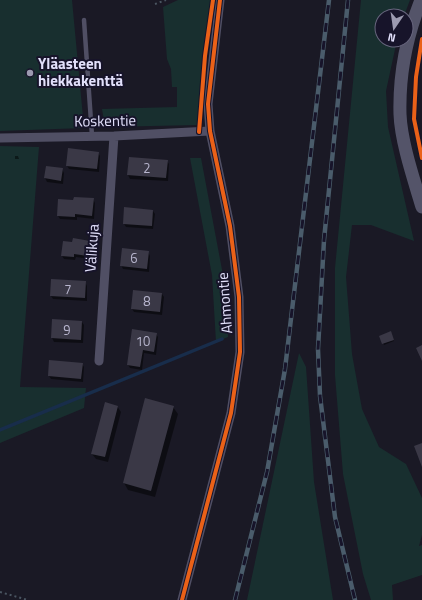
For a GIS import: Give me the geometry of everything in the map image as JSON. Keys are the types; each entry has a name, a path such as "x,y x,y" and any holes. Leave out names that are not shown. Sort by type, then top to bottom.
{"street":[{"name":"Ahmontie","path":"182,600 231,413 240,352 239,297 232,242 210,131 208,104 220,0"},
{"path":"421,0 414,17 401,76 400,116 410,165 422,207"},
{"name":"Koskentie","path":"0,138 114,136 210,131"},
{"name":"Välikuja","path":"98,361 114,136"}],"lane":[{"path":"84,20 92,136"}],"path":[{"path":"155,4 166,0"},
{"path":"0,592 28,600"}],"green space":[{"path":"0,0 72,0 84,128 0,131"},
{"path":"178,0 213,0 199,125 105,127 102,109 177,107 177,87 172,87 171,69 167,59 163,7"},
{"path":"361,0 410,0 407,8 374,8 374,48 395,48 386,91 388,127 414,241 371,225 352,225 346,277 352,354 362,409 379,447 406,464 422,498 422,535 419,546 422,545 422,575 392,585 393,600 371,600 363,574 343,474 335,375 335,268"},
{"path":"0,146 39,147 20,387 86,388 84,408 0,443"},
{"path":"190,158 201,158 223,275 228,337 216,342 212,275"},
{"path":"299,353 306,367 314,482 333,600 247,600"}],"building":[{"path":"68,148 99,152 97,169 66,166"},
{"path":"129,157 168,160 166,178 127,175"},
{"path":"46,166 63,168 61,181 44,178"},
{"path":"74,197 94,198 92,216 75,214 75,217 57,216 58,199 73,200"},
{"path":"124,207 153,210 152,226 123,224"},
{"path":"73,238 90,241 88,256 74,254 74,257 61,256 63,241 72,242"},
{"path":"122,248 149,251 147,269 120,266"},
{"path":"51,279 86,281 85,298 50,296"},
{"path":"133,290 162,293 160,312 131,309"},
{"path":"52,319 82,321 81,340 51,338"},
{"path":"132,329 157,333 154,352 143,350 140,367 127,365"},
{"path":"391,331 394,340 382,344 379,336"},
{"path":"422,345 422,361 416,348"},
{"path":"49,360 83,363 81,379 48,376"},
{"path":"145,398 174,406 151,491 123,483"},
{"path":"105,402 118,406 105,457 91,454"},
{"path":"422,443 422,467 414,446"}],"waterway":[{"path":"0,430 222,339"}],"railway":[{"path":"235,600 267,472 285,369 329,0"},
{"path":"348,0 324,240 318,349 320,396 335,517 355,600"}],"cycle path":[{"path":"199,132 205,56 213,0"},
{"path":"182,600 231,413 240,352 239,297 230,226 210,131 208,104 220,0"},
{"path":"422,39 416,77 414,119 422,158"}],"place":[{"name":"Yläasteen hiekkakenttä","path":"30,73"}]}
